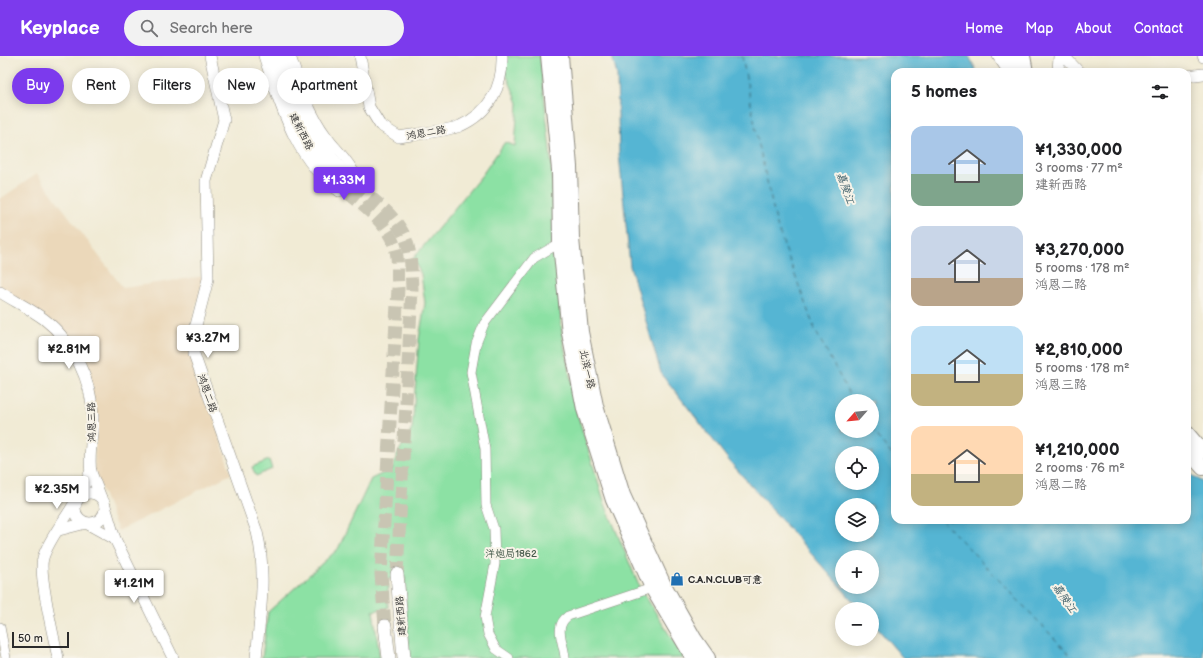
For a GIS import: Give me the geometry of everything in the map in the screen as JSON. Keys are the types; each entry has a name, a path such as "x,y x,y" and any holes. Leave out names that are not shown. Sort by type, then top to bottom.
{"main road":[{"name":"建新西路","path":"273,56 285,97 300,130 317,160 338,175 309,125 294,93 283,56"},
{"name":"北滨一路","path":"548,56 559,170 560,243 569,333 584,409 613,500 652,588 693,658"},
{"name":"北滨一路","path":"561,56 570,167 572,239 581,332 596,406 623,495 663,583 694,638 708,658"},
{"path":"1011,56 1013,68"},
{"path":"1023,56 1025,68"},
{"path":"1193,445 1203,468"},
{"name":"建新西路","path":"397,574 404,658"},
{"name":"建新西路","path":"385,626 389,658"}],"street":[{"name":"鸿恩二路","path":"210,56 224,120 206,181 208,280 194,334 194,354 257,532 262,552 263,572 256,658"},
{"path":"263,56 291,133 307,158 329,186 339,192 350,187 356,176 353,168 322,128 304,95 291,56"},
{"name":"鸿恩二路","path":"360,56 368,107 380,125 399,137 459,126 475,117 489,105 498,90 503,69 502,56"},
{"path":"998,56 1006,68"},
{"path":"1058,68 1059,56"},
{"path":"1064,56 1076,68"},
{"path":"1191,76 1203,74"},
{"path":"509,658 496,648 488,634 485,617 495,564 494,529 486,505 485,449 471,372 476,344 484,324 534,258 560,243"},
{"name":"鸿恩三路","path":"0,292 44,320 60,336 74,354 84,374 91,396 93,417 91,471"},
{"path":"58,658 43,578 42,560 48,545 77,500 91,471"},
{"path":"91,471 115,539 173,658"},
{"path":"59,530 86,523 91,523 100,519 105,511 103,502 92,493 87,493 77,500 75,511 78,517 86,523 115,539"},
{"path":"565,658 559,629 561,621 568,616 652,588"},
{"path":"0,627 6,658"}],"shaded area":[{"path":"37,174 123,288 204,276 189,334 231,474 118,531 94,470 97,416 77,353 0,288 0,199"}],"green space":[{"name":"洋炮局1862","path":"504,56 540,56 552,169 554,233 562,334 577,413 605,504 639,586 684,658 410,658 406,624 405,577 388,579 388,608 373,611 380,658 262,658 268,612 338,549 371,479 392,469 400,449 412,429 419,339 425,303 421,274 413,259 482,175 505,142 515,146 518,103 505,71"},
{"path":"269,460 272,469 256,476 252,467"}],"water":[{"name":"嘉陵江","path":"612,56 969,56 975,68 891,68 891,524 1191,524 1191,474 1203,482 1203,658 903,658 879,630 879,602 854,602 847,594 879,594 879,550 835,550 835,581 731,463 661,373 630,266 619,154 617,75"}],"ferry route":[{"path":"742,56 758,141 777,226 815,330 849,394"},
{"path":"879,438 891,454"},
{"path":"946,524 1073,658"}],"tunnel":[{"path":"342,171 392,217 407,241 410,254 412,289 397,574"},
{"path":"334,179 381,223 394,244 397,257 398,288 381,574 385,626"}],"place":[{"name":"C.A.N.CLUB可意","path":"677,579"}]}
